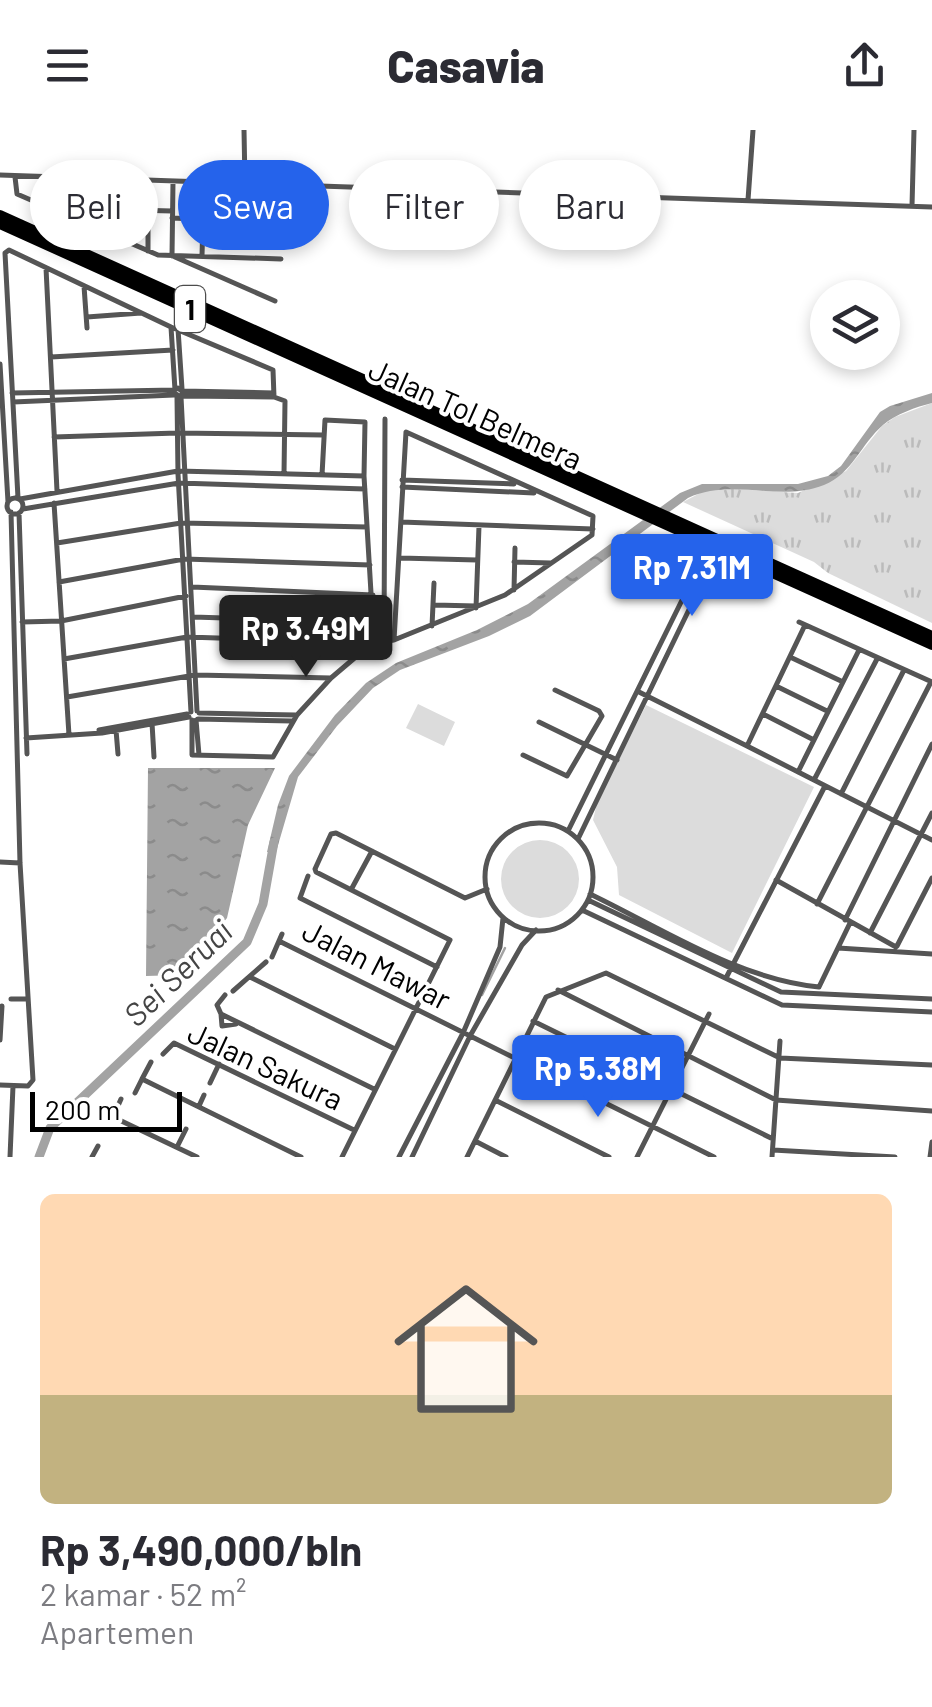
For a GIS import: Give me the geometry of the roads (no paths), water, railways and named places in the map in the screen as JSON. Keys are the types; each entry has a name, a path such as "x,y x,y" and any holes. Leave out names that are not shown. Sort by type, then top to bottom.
{"highway":[{"name":"Jalan Tol Belmera","path":"0,215 644,510"},
{"name":"Jalan Tol Belmera","path":"0,224 379,398 932,636"},
{"name":"Jalan Tol Belmera","path":"669,521 932,645"}],"street":[{"path":"244,130 245,160"},
{"path":"748,200 754,130"},
{"path":"912,206 914,130"},
{"path":"0,175 178,182"},
{"path":"15,177 17,194 30,200"},
{"path":"172,256 173,182"},
{"path":"329,187 932,207"},
{"path":"158,213 178,216"},
{"path":"202,250 202,256"},
{"path":"0,1085 31,1084 13,671 19,499 6,251 273,370 274,396"},
{"path":"148,251 172,256 281,259"},
{"path":"172,256 275,301"},
{"path":"46,268 57,492"},
{"path":"84,286 87,328"},
{"path":"87,317 144,313"},
{"path":"174,328 172,350 179,394"},
{"path":"174,328 187,476 185,523 194,716 191,754 272,758 294,718 332,678 374,643"},
{"path":"51,356 172,350"},
{"path":"0,364 5,504"},
{"path":"12,393 274,396 285,401 284,474"},
{"path":"12,402 52,396"},
{"path":"322,475 327,419 365,422 364,476 374,643"},
{"path":"384,642 385,419"},
{"path":"64,659 190,637 374,643 394,640 514,590 592,535 592,514 406,432 394,640"},
{"path":"181,433 178,477 185,523"},
{"path":"54,437 181,433 323,435"},
{"path":"477,464 477,483"},
{"path":"5,504 57,492 187,476 364,476"},
{"path":"0,514 187,476 365,489"},
{"path":"402,483 519,484"},
{"path":"402,483 542,493"},
{"path":"5,504 16,512"},
{"path":"54,504 69,735"},
{"path":"16,512 27,754"},
{"path":"400,522 593,529"},
{"path":"57,544 185,523 367,527"},
{"path":"476,607 479,525"},
{"path":"514,590 515,548"},
{"path":"399,558 477,560"},
{"path":"187,560 192,587 190,637"},
{"path":"59,582 187,560 370,565"},
{"path":"514,562 554,563"},
{"path":"568,832 689,586 698,580 698,590 648,698 578,839"},
{"path":"432,626 434,583"},
{"path":"192,587 373,595"},
{"path":"22,622 61,622 189,596"},
{"path":"433,604 476,607"},
{"path":"193,617 374,623"},
{"path":"747,746 802,624 931,682 818,904"},
{"path":"664,638 673,641"},
{"path":"798,772 859,650"},
{"path":"790,657 843,682"},
{"path":"814,780 878,658"},
{"path":"841,794 904,670"},
{"path":"0,672 13,671"},
{"path":"67,697 193,676 332,678"},
{"path":"776,686 828,711"},
{"path":"523,754 567,776 586,746 600,713 555,690"},
{"path":"639,692 932,840"},
{"path":"763,714 814,740"},
{"path":"26,738 194,716 294,718"},
{"path":"152,722 154,758"},
{"path":"539,722 617,760"},
{"path":"116,729 118,754"},
{"path":"817,991 932,744"},
{"path":"726,978 825,786"},
{"path":"870,933 932,813"},
{"path":"543,823 568,832 578,839 592,865 589,897 582,910 561,926 536,930 513,924 493,904 487,889 490,854 511,831 543,823"},
{"path":"342,1157 450,939 314,870 331,834 336,833 465,898 487,889"},
{"path":"352,888 372,851"},
{"path":"0,862 20,863"},
{"path":"308,876 300,898 437,967"},
{"path":"895,949 932,878"},
{"path":"776,880 895,949"},
{"path":"589,897 732,967 779,982 817,991 932,999"},
{"path":"602,920 609,907"},
{"path":"582,910 782,1005 932,1012"},
{"path":"399,1157 500,947 504,917"},
{"path":"412,1157 449,1089 470,1036 522,945 536,930"},
{"name":"Jalan Mawar","path":"250,977 269,959 280,937 714,1157"},
{"path":"838,948 931,952"},
{"path":"467,1157 546,997 610,974 780,1058 932,1064"},
{"path":"234,990 250,977 394,1049"},
{"path":"558,990 776,1100 789,1104 932,1111"},
{"path":"225,995 217,1005 220,1014 374,1089"},
{"path":"12,999 28,999"},
{"path":"0,1040 2,1006"},
{"path":"638,1157 709,1014"},
{"path":"533,1021 774,1139"},
{"path":"780,1041 773,1154 895,1157"},
{"name":"Jalan Sakura","path":"163,1054 172,1042 354,1131"},
{"path":"135,1093 151,1062"},
{"path":"210,1083 219,1064"},
{"path":"142,1079 301,1157"},
{"path":"10,1157 13,1086"},
{"path":"424,1090 432,1093"},
{"path":"199,1106 204,1095"},
{"path":"122,1099 113,1117 198,1157"},
{"path":"495,1100 609,1157"},
{"path":"177,1147 186,1128"},
{"path":"474,1141 506,1157"},
{"path":"930,1157 932,1142"},
{"path":"92,1157 98,1146"},
{"path":"395,1146 403,1149"}],"water":[{"path":"932,393 932,403 906,411 883,425 834,480 807,490 722,490 688,498 530,616 400,670 373,688 337,726 298,777 276,852 267,852 289,776 335,715 366,683 396,663 528,604 680,493 702,484 798,484 828,476 841,466 880,412"},
{"path":"148,768 275,768 248,825 227,918 181,975 146,976"}],"waterway":[{"name":"Sei Seruai","path":"39,1157 50,1128 247,942 263,904 274,842"},
{"path":"482,995 505,948"}]}
